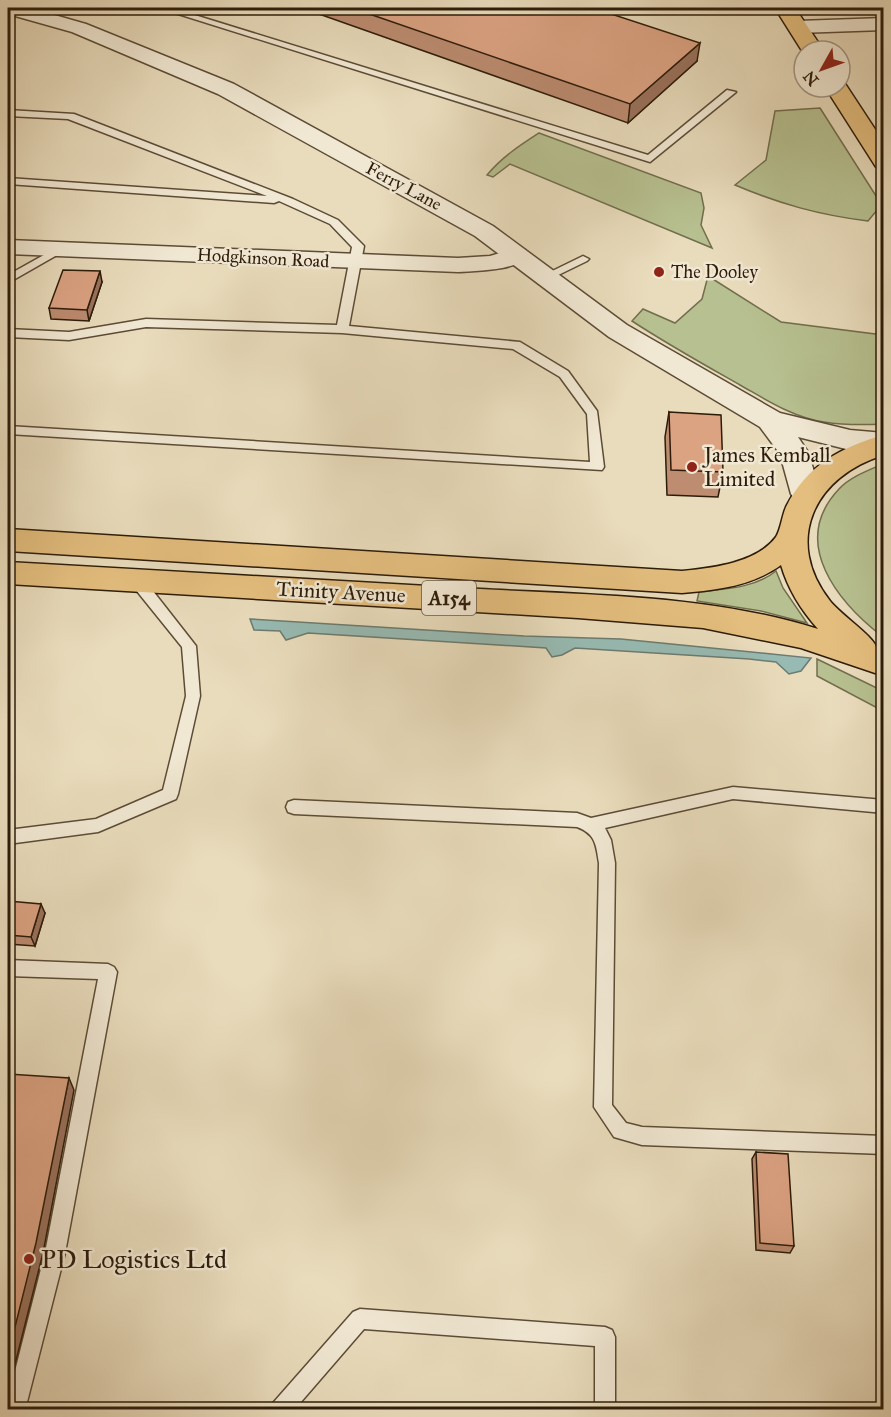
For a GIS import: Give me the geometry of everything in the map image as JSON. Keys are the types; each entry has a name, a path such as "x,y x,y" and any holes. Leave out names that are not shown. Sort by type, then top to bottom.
{"main road":[{"path":"785,8 806,39"},
{"path":"844,99 884,162"},
{"path":"884,444 854,455 825,473 806,494 798,510 791,541 798,570 807,592 825,618 847,639 884,663"},
{"name":"Trinity Avenue","path":"8,540 682,582 738,575 758,566 791,541"},
{"name":"Trinity Avenue","path":"8,573 567,605 703,616 804,637 884,663"}],"street":[{"name":"Ferry Lane","path":"9,8 79,28 226,89 462,218 517,255 644,348 770,420 820,434 884,444"},
{"path":"798,27 884,24"},
{"name":"Hodgkinson Road","path":"8,247 474,265 492,263 517,255"},
{"name":"Ferry Lane","path":"770,420 794,452 806,494"}],"lane":[{"path":"164,8 650,159 731,92"},
{"path":"8,113 70,116 289,201 334,222 358,246 342,329"},
{"path":"8,181 289,201"},
{"path":"8,280 60,249"},
{"path":"546,277 583,259"},
{"path":"8,333 69,336 146,323 342,329 516,345 564,374 593,414 597,467 8,430"},
{"path":"8,837 98,825 170,794 193,696 189,646 138,581"},
{"path":"294,807 577,820 593,824 733,794 884,807"},
{"path":"593,824 603,834 607,863 603,1107 620,1131 642,1136 884,1145"},
{"path":"8,968 108,972 55,1253 15,1410"},
{"path":"280,1410 360,1319 605,1337 605,1410"}],"green space":[{"path":"820,108 878,199 878,209 868,221 800,208 735,185 766,160 775,111"},
{"path":"539,133 701,193 704,208 701,225 712,248 510,164 493,177 487,175 505,157"},
{"path":"708,276 781,322 883,335 883,424 831,423 813,420 791,412 699,362 632,321 643,309 675,323 702,299"},
{"path":"883,464 883,637 850,607 836,589 825,570 819,551 818,530 824,509 839,489 854,477"},
{"path":"776,571 783,588 807,623 761,611 697,601 699,592 749,584 768,577"},
{"path":"817,659 883,691 883,711 817,676"}],"water":[{"path":"250,619 524,636 621,639 811,658 801,671 789,674 776,662 749,659 575,648 552,657 546,648 308,633 286,640 280,631 254,630"}],"building":[{"path":"352,8 593,8 700,43 630,104"},
{"path":"63,270 100,271 87,310 49,308"},
{"path":"669,412 721,415 723,472 671,470"},
{"path":"8,901 41,904 31,937 8,935"},
{"path":"8,1074 69,1078 36,1243 8,1355"},
{"path":"756,1152 788,1154 794,1246 760,1243"}],"place":[{"name":"The Dooley","path":"659,272"},
{"name":"James Kemball Limited","path":"692,467"},
{"name":"PD Logistics Ltd","path":"29,1259"}]}
